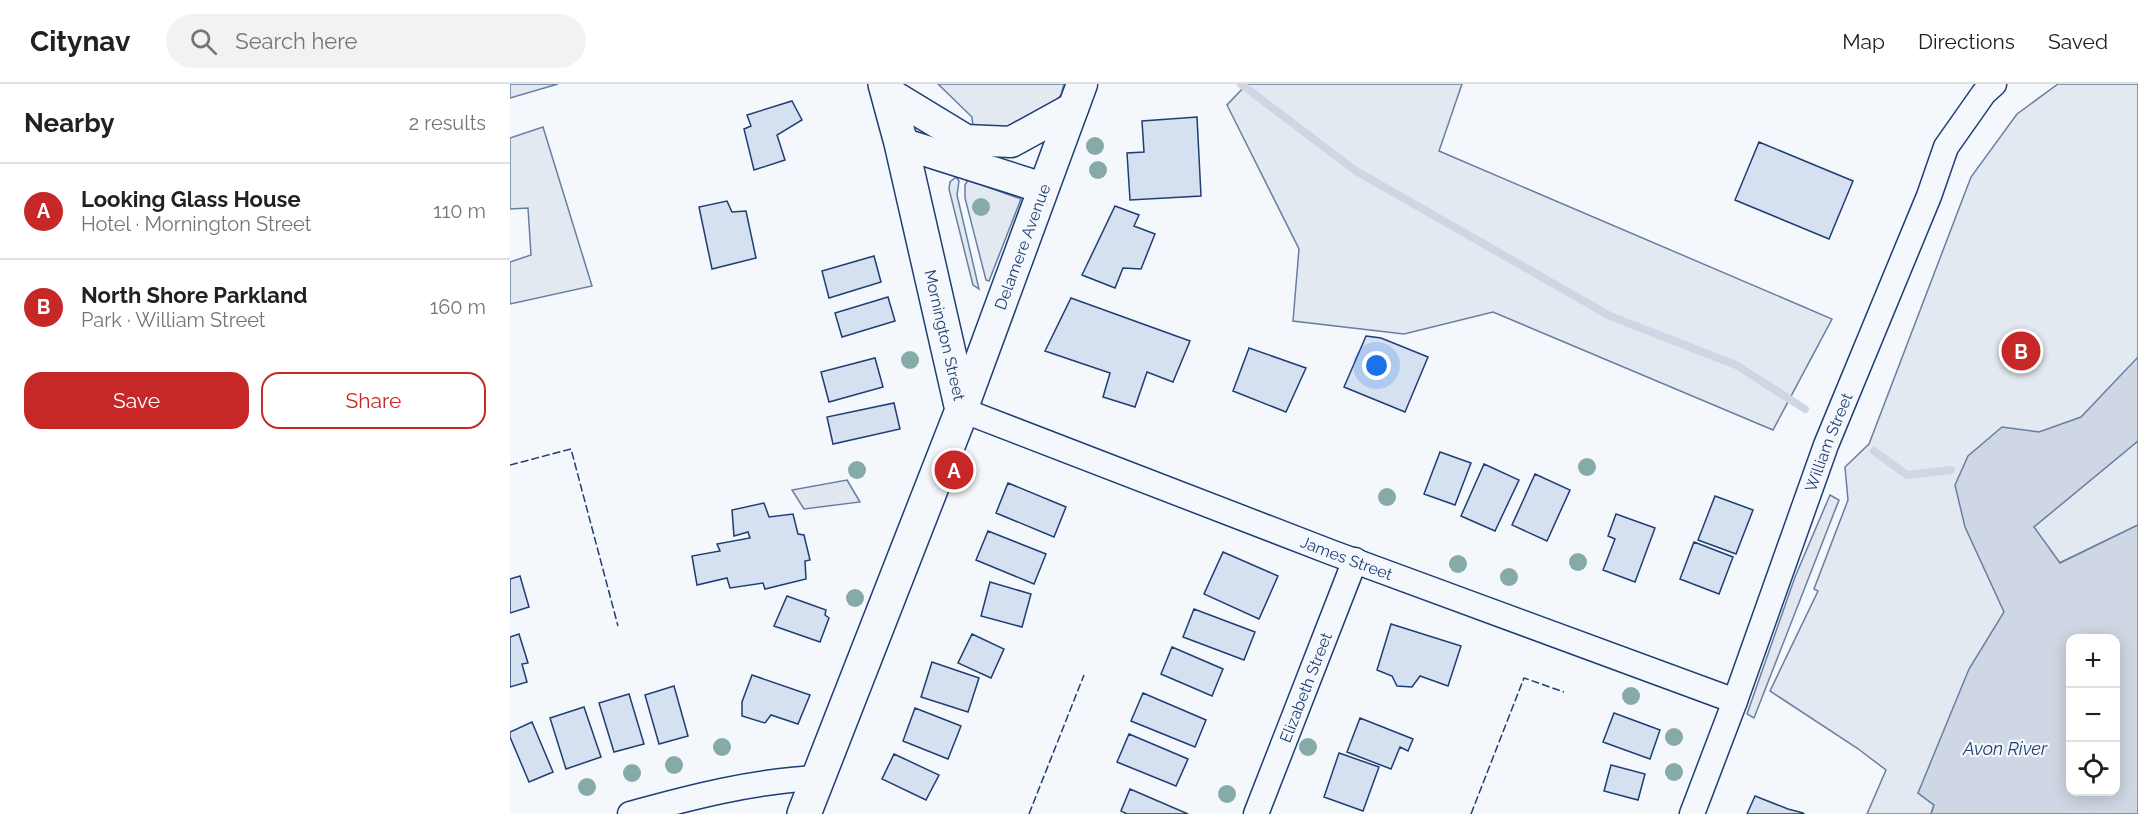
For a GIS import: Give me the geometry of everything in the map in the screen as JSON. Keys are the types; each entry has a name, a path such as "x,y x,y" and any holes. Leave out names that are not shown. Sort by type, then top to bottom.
{"main road":[{"name":"Mornington Street","path":"804,814 962,410 901,143 886,88"}],"street":[{"name":"William Street","path":"1692,814 1826,446 1929,196 1946,147 1984,93 1994,84"},
{"path":"886,88 966,140 1011,142 1077,96"},
{"name":"Delamere Avenue","path":"962,410 1077,96"},
{"path":"901,143 1043,188"},
{"name":"James Street","path":"962,410 1355,560 1735,701"},
{"name":"Elizabeth Street","path":"1256,814 1355,560"},
{"path":"630,814 717,790 781,780 818,778"}],"shaded area":[{"path":"510,84 558,84 510,98"},
{"path":"938,84 1064,84 1061,95 1046,111 1007,131 973,127 972,117"},
{"path":"1247,84 1462,84 1439,151 1832,319 1773,430 1493,312 1404,334 1293,321 1299,249 1227,105"},
{"path":"2058,84 2138,84 2138,525 2057,564 1918,793 1934,805 1931,814 1867,814 1886,770 1857,748 1770,691 1818,591 1814,589 1848,500 1845,467 1869,444 1971,177 2017,114"},
{"path":"543,127 592,286 510,304 510,262 531,255 528,208 510,209 510,138"},
{"path":"956,177 959,181 957,195 979,289 973,285 949,189 950,182"},
{"path":"968,180 1021,199 989,281 986,280 965,198 965,185"},
{"path":"847,480 860,502 804,509 792,490"},
{"path":"1830,495 1839,500 1754,718 1747,714 1795,577"}],"water":[{"name":"Avon River","path":"2138,357 2138,441 2034,527 2060,563 2138,525 2138,814 1931,814 1934,805 1918,793 1969,669 2004,612 1965,527 1955,485 1968,456 2002,427 2039,432 2081,417"}],"building":[{"path":"792,101 802,120 777,135 785,160 754,170 744,129 751,126 747,115"},
{"path":"1197,117 1201,196 1130,200 1127,153 1144,152 1142,121"},
{"path":"1759,142 1853,181 1829,239 1735,200"},
{"path":"727,201 732,212 746,211 756,258 712,269 699,207"},
{"path":"1115,206 1139,215 1134,226 1155,234 1141,269 1123,268 1115,288 1082,275"},
{"path":"874,256 881,282 829,298 822,271"},
{"path":"888,297 895,321 842,337 835,313"},
{"path":"1071,298 1190,341 1173,382 1147,372 1135,407 1103,397 1110,373 1045,351"},
{"path":"1366,336 1381,338 1428,357 1405,412 1344,387"},
{"path":"1249,348 1306,368 1286,412 1233,391"},
{"path":"875,358 883,387 829,402 821,372"},
{"path":"894,403 900,429 833,444 827,417"},
{"path":"1440,452 1471,463 1455,505 1424,494"},
{"path":"1484,464 1519,480 1495,531 1461,516"},
{"path":"1535,474 1570,490 1547,541 1512,525"},
{"path":"1008,483 1066,507 1054,537 996,513"},
{"path":"1715,496 1753,510 1736,554 1698,540"},
{"path":"764,503 769,517 793,514 798,534 804,535 810,560 805,561 806,579 765,589 763,583 730,588 727,578 697,585 692,556 720,551 717,544 750,538 748,532 734,536 732,510"},
{"path":"1616,514 1655,528 1635,582 1603,570 1615,539 1608,536"},
{"path":"988,531 1046,554 1034,584 976,560"},
{"path":"1694,542 1733,557 1719,594 1680,579"},
{"path":"1223,552 1278,576 1259,619 1204,594"},
{"path":"520,576 529,607 510,613 510,579"},
{"path":"990,582 1031,594 1022,627 981,616"},
{"path":"787,596 826,610 825,615 829,618 820,642 774,626"},
{"path":"1194,609 1255,632 1244,660 1183,637"},
{"path":"1391,624 1461,646 1448,686 1420,676 1412,687 1397,686 1392,676 1377,670"},
{"path":"519,634 528,663 522,664 527,682 510,687 510,637"},
{"path":"972,634 1004,649 991,678 958,663"},
{"path":"1172,647 1223,669 1212,696 1161,674"},
{"path":"932,662 979,678 968,712 921,697"},
{"path":"752,675 810,695 798,724 771,715 765,723 742,716 742,702"},
{"path":"674,686 688,736 659,744 645,695"},
{"path":"1143,693 1206,720 1195,747 1131,721"},
{"path":"629,694 644,744 614,752 599,703"},
{"path":"584,707 601,757 566,769 550,718"},
{"path":"915,708 961,726 948,759 903,741"},
{"path":"1614,713 1660,730 1650,759 1603,742"},
{"path":"1360,718 1413,739 1408,751 1400,747 1391,769 1347,752"},
{"path":"532,722 553,772 529,782 510,732"},
{"path":"1129,734 1188,759 1176,786 1117,762"},
{"path":"1339,753 1379,767 1363,811 1324,797"},
{"path":"894,754 939,775 926,800 882,779"},
{"path":"1611,765 1645,774 1638,800 1604,791"},
{"path":"1130,789 1188,814 1127,814 1121,811"},
{"path":"1755,796 1788,809 1804,814 1747,814"}],"waterway":[{"path":"1241,84 1356,171 1610,316 1736,365 1805,409"},
{"path":"1874,451 1907,475 1951,470"}],"fence":[{"path":"510,465 571,449 618,626"},
{"path":"1029,814 1084,675"},
{"path":"1471,814 1524,678 1564,692"}],"place":[{"name":"North Shore Parkland","path":"2021,351"},
{"name":"Looking Glass House","path":"954,470"}]}
